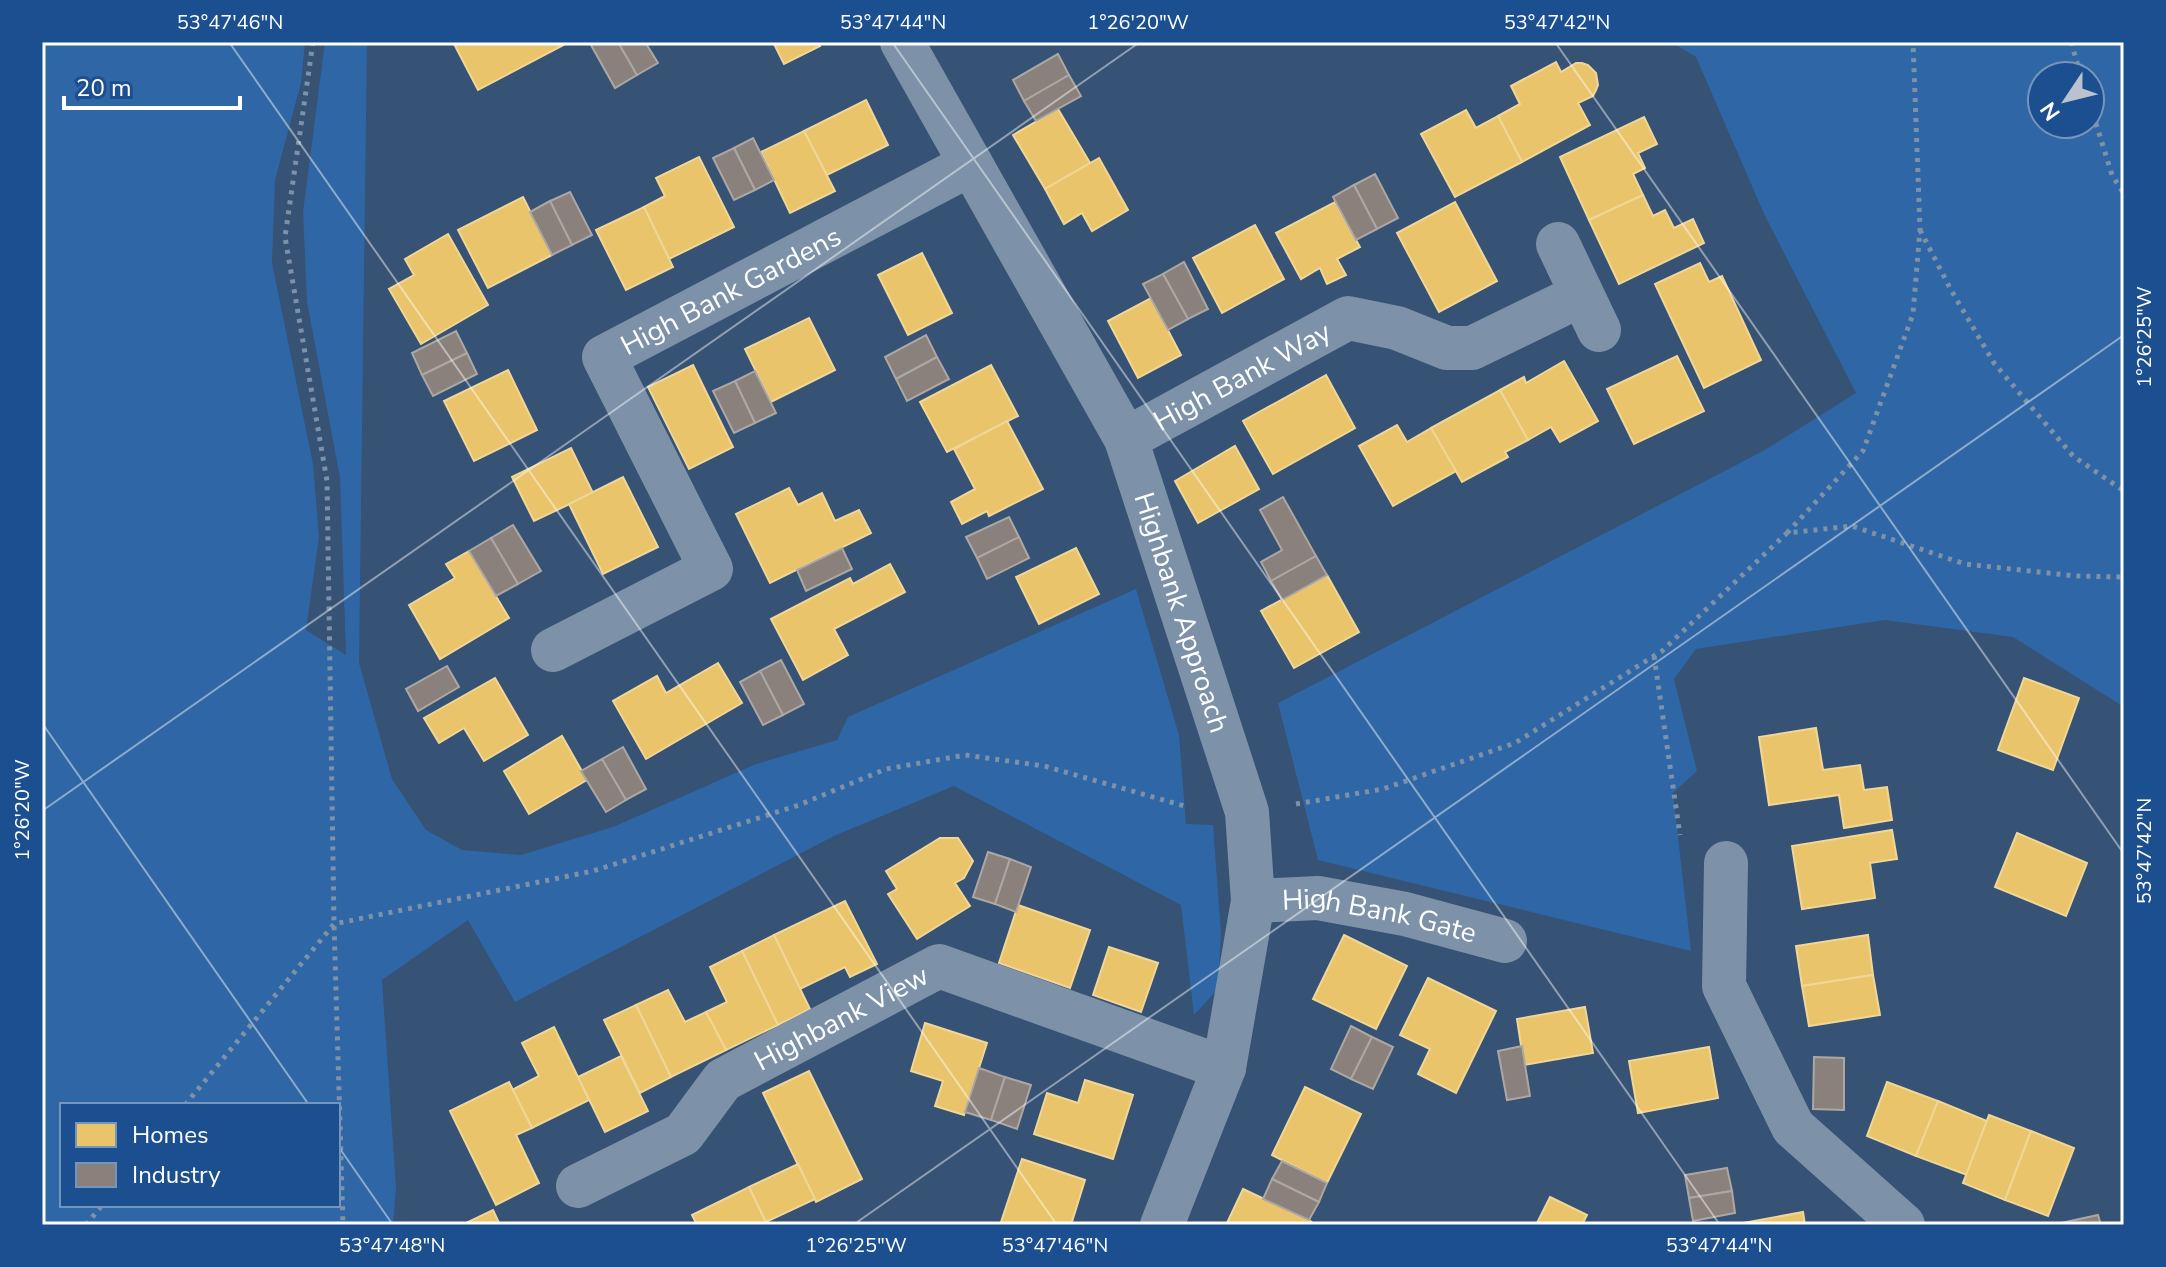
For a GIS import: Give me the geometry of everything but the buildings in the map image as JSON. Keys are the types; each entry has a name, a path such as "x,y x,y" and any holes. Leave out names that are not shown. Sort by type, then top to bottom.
{"street":[{"name":"Highbank Approach","path":"902,42 1126,439 1247,812 1253,901 1224,1068 1162,1225"},
{"name":"High Bank Gardens","path":"553,650 711,569 604,357 971,164"},
{"name":"High Bank Way","path":"1126,439 1348,318 1397,328 1447,348 1472,348 1590,312 1558,244"},
{"path":"1726,863 1724,986 1793,1127 1889,1213"},
{"name":"High Bank Gate","path":"1253,901 1318,898 1405,914 1505,941"},
{"name":"Highbank View","path":"578,1186 683,1134 723,1080 939,966 1224,1068"}],"path":[{"path":"313,42 285,237 327,481 339,1103"},
{"path":"1787,533 1863,451 1913,314 1920,229 1913,42"},
{"path":"2101,140 2112,175 2124,194"},
{"path":"1920,229 1994,363 2073,456 2124,491"},
{"path":"187,1103 334,924"},
{"path":"340,1125 343,1225"},
{"path":"86,1225 100,1207"}],"shaded area":[{"path":"42,42 305,42 301,83 275,180 272,263 313,464 319,537 306,630 346,655 340,478 307,302 303,212 325,42 367,42 359,663 392,779 426,830 462,850 521,855 613,827 756,764 837,740 848,717 1136,589 1179,735 1186,824 1213,825 1221,933 1218,989 1194,1015 1181,905 954,786 834,836 515,1002 468,920 382,980 396,1188 393,1225 42,1225"},
{"path":"1671,42 2124,42 2124,707 2013,637 1885,620 1696,649 1674,679 1697,771 1673,793 1691,951 1318,860 1278,703 1763,451 1856,393 1765,216 1696,57"}]}
